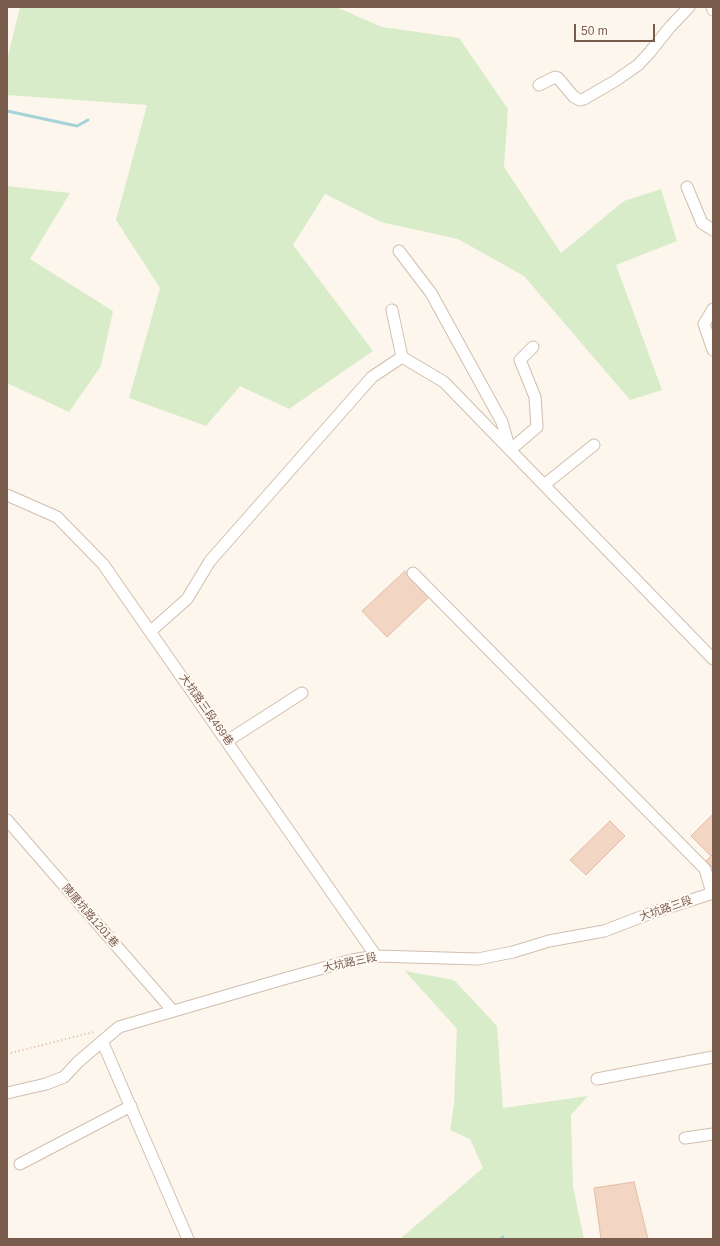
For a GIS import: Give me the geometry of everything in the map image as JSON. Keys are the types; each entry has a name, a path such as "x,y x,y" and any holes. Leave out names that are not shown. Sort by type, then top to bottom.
{"street":[{"path":"539,85 555,77 558,78 574,97 580,100 584,99 638,65 689,7"},
{"path":"687,187 702,223 713,230"},
{"path":"399,250 431,293 502,422 510,450"},
{"path":"713,309 704,324 713,350"},
{"path":"392,310 402,357 444,382 713,659"},
{"path":"510,450 537,427 535,397 520,360 533,347"},
{"path":"151,631 187,599 210,561 372,377 402,357"},
{"path":"544,485 594,445"},
{"name":"大坑路三段469巷","path":"7,495 56,516 103,564 376,956"},
{"path":"413,573 706,869 713,893"},
{"path":"227,741 302,693"},
{"name":"陳厝坑路1201巷","path":"7,820 173,1011"},
{"name":"大坑路三段","path":"7,1093 46,1084 64,1077 99,1036 119,1027 352,960 376,956 478,959 513,952 549,941 604,931 651,913 713,893"},
{"path":"99,1036 131,1106 188,1239"},
{"path":"597,1079 713,1057"},
{"path":"20,1164 131,1106"},
{"path":"685,1138 713,1134"}],"path":[{"path":"7,1054 99,1036"}],"green space":[{"path":"20,7 336,7 382,27 459,38 508,109 504,167 561,253 624,201 661,189 677,241 616,265 662,390 630,400 524,276 458,239 381,222 325,194 293,245 373,351 289,409 240,386 206,426 129,398 160,288 116,220 147,105 7,95 7,60"},
{"path":"7,186 70,193 30,259 113,311 101,366 69,412 7,383"},
{"path":"405,971 454,980 497,1026 503,1108 588,1096 571,1115 573,1187 584,1239 400,1239 483,1168 470,1139 450,1130 454,1105 457,1029"}],"building":[{"path":"405,571 429,597 387,637 362,611"},
{"path":"713,814 713,854 711,856 691,836"},
{"path":"610,821 625,836 586,875 570,860"},
{"path":"713,854 713,868 706,861"},
{"path":"634,1182 648,1239 601,1239 594,1188"}],"waterway":[{"path":"7,111 77,126 88,120"}]}
